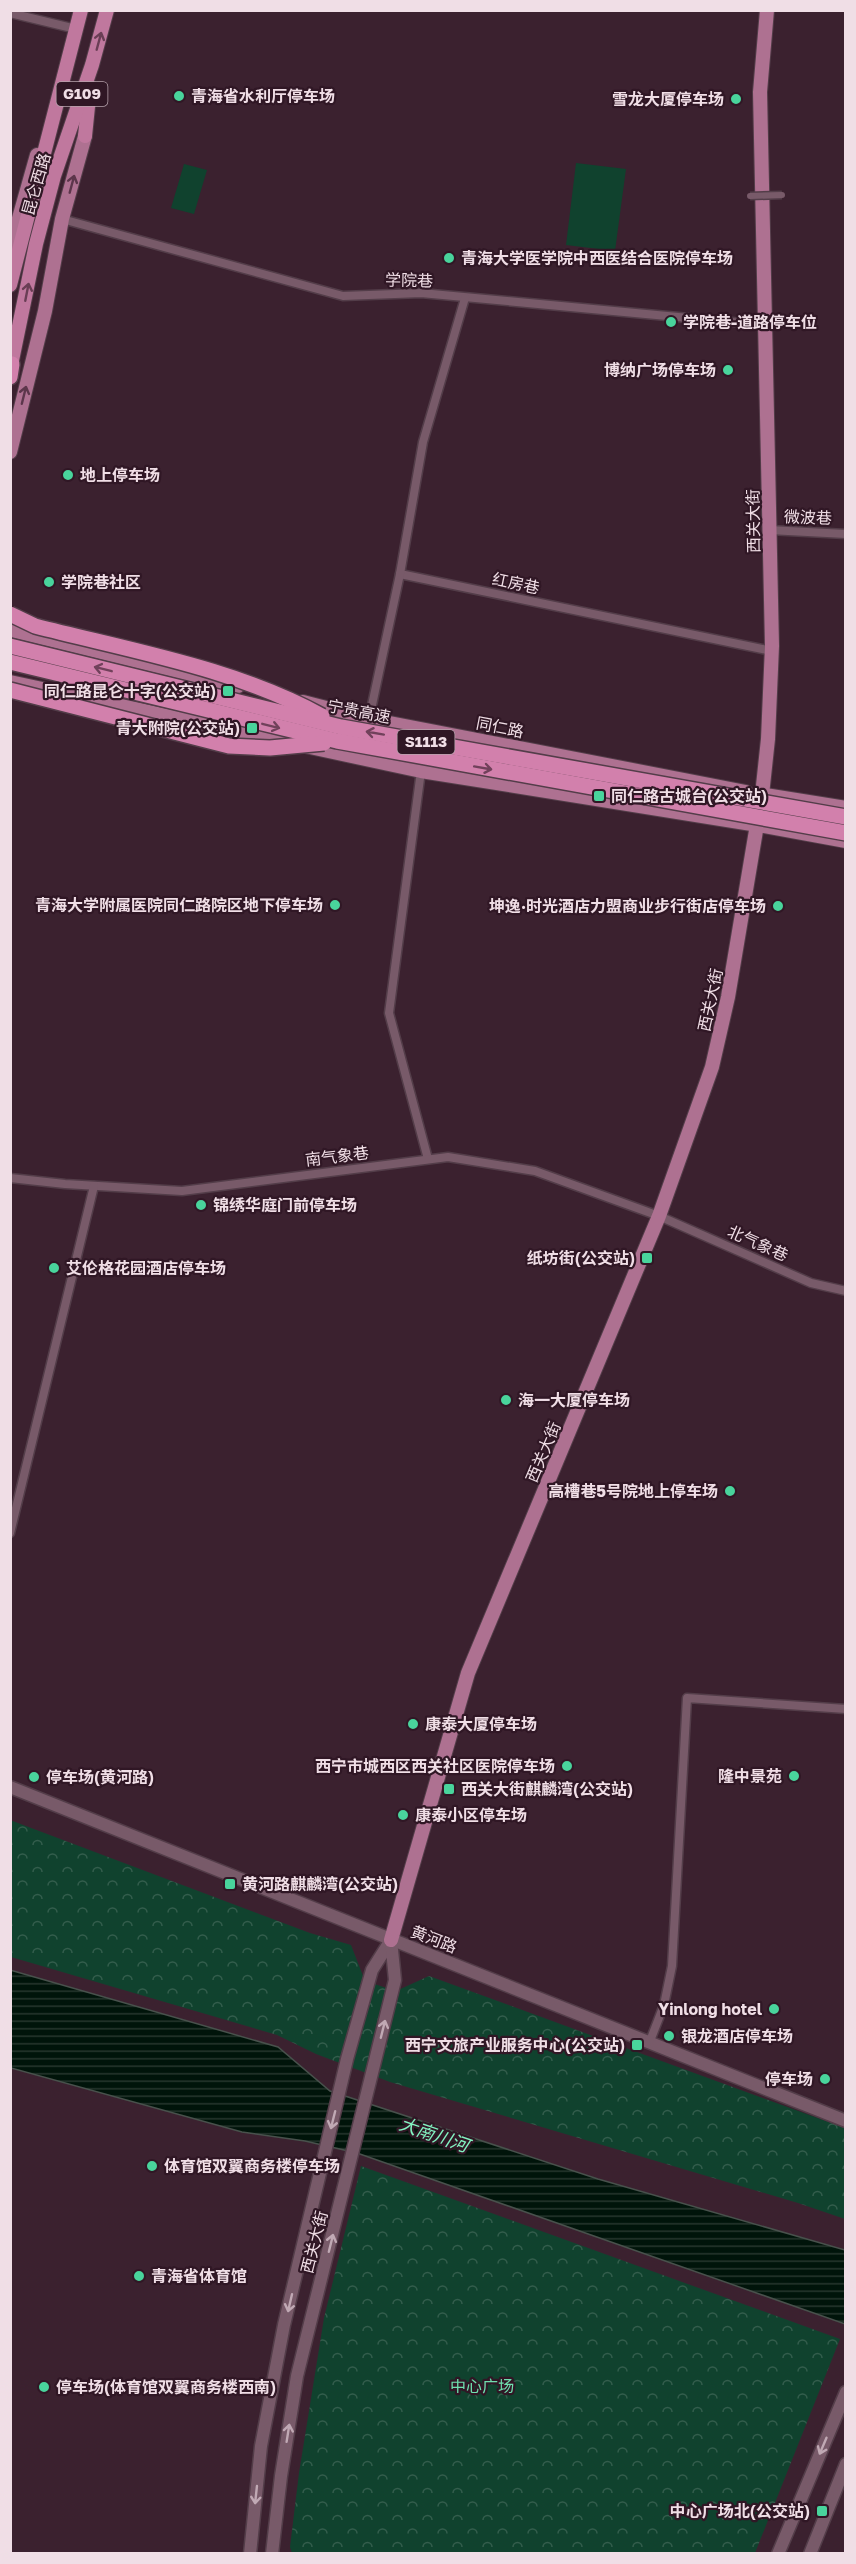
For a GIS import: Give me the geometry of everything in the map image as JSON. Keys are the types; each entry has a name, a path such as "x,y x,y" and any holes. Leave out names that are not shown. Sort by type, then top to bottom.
{"highway":[{"name":"昆仑西路","path":"10,285 81,10"},
{"name":"昆仑西路","path":"11,370 36,244 54,176 92,65 107,10"},
{"path":"85,136 92,65"},
{"path":"37,155 58,100"},
{"path":"10,614 35,626 238,678 285,696 339,734"},
{"name":"宁贵高速","path":"10,646 339,734 846,817"},
{"name":"宁贵高速","path":"10,662 339,734 846,833"},
{"path":"10,690 229,746 270,748 339,734"}],"main road":[{"name":"西关大街","path":"250,2553 261,2445 284,2325 322,2164 372,1970 391,1940 468,1673 660,1216 712,1067 728,997 762,795 768,739 772,651 760,92 767,10"},
{"path":"10,452 45,311 62,219 85,136"},
{"path":"10,250 37,155"},
{"name":"同仁路","path":"10,630 369,718 762,795 846,808"},
{"path":"10,682 421,771 846,841"},
{"name":"黄河路","path":"10,1787 846,2121"},
{"name":"西关大街","path":"272,2553 281,2476 297,2376 395,1980 391,1940"},
{"path":"778,2553 846,2392"},
{"path":"810,2553 846,2464"}],"street":[{"path":"10,13 76,29"},
{"path":"750,196 782,195"},
{"name":"学院巷","path":"62,219 342,296 421,294 764,325"},
{"path":"369,718 400,574 423,442 465,298"},
{"name":"微波巷","path":"769,530 846,534"},
{"name":"红房巷","path":"400,574 772,651"},
{"path":"421,771 389,1013 428,1160"},
{"name":"南气象巷","path":"10,1178 182,1191 448,1157 535,1171 660,1216"},
{"path":"10,1533 94,1186"},
{"name":"北气象巷","path":"660,1216 811,1283 846,1291"},
{"path":"650,2041 664,2005 672,1966 687,1698 846,1709"}],"green space":[{"path":"576,163 626,169 615,251 566,245"},
{"path":"184,164 207,170 194,214 171,208"},
{"path":"10,1820 310,1933 351,1945 365,1981 396,1991 429,1976 845,2128 845,2219 390,2082 316,2054 277,2035 11,1957"},
{"name":"中心广场","path":"361,2166 840,2339 755,2553 292,2553 290,2547 299,2473 324,2318"}],"water":[{"name":"大南川河","path":"10,1970 278,2047 330,2091 598,2179 845,2250 845,2324 357,2153 305,2141 242,2132 11,2068"}],"place":[{"name":"青海省水利厅停车场","path":"179,96"},
{"name":"雪龙大厦停车场","path":"736,99"},
{"name":"青海大学医学院中西医结合医院停车场","path":"449,258"},
{"name":"学院巷-道路停车位","path":"671,322"},
{"name":"博纳广场停车场","path":"728,370"},
{"name":"地上停车场","path":"68,475"},
{"name":"学院巷社区","path":"49,582"},
{"name":"同仁路昆仑十字(公交站)","path":"228,691"},
{"name":"青大附院(公交站)","path":"252,728"},
{"name":"同仁路古城台(公交站)","path":"599,796"},
{"name":"青海大学附属医院同仁路院区地下停车场","path":"335,905"},
{"name":"坤逸·时光酒店力盟商业步行街店停车场","path":"778,906"},
{"name":"锦绣华庭门前停车场","path":"201,1205"},
{"name":"纸坊街(公交站)","path":"647,1258"},
{"name":"艾伦格花园酒店停车场","path":"54,1268"},
{"name":"海一大厦停车场","path":"506,1400"},
{"name":"高槽巷5号院地上停车场","path":"730,1491"},
{"name":"康泰大厦停车场","path":"413,1724"},
{"name":"西宁市城西区西关社区医院停车场","path":"567,1766"},
{"name":"隆中景苑","path":"794,1776"},
{"name":"停车场(黄河路)","path":"34,1777"},
{"name":"西关大街麒麟湾(公交站)","path":"449,1789"},
{"name":"康泰小区停车场","path":"403,1815"},
{"name":"黄河路麒麟湾(公交站)","path":"230,1884"},
{"name":"Yinlong hotel","path":"774,2009"},
{"name":"银龙酒店停车场","path":"669,2036"},
{"name":"西宁文旅产业服务中心(公交站)","path":"637,2045"},
{"name":"停车场","path":"825,2079"},
{"name":"体育馆双翼商务楼停车场","path":"152,2166"},
{"name":"青海省体育馆","path":"139,2276"},
{"name":"停车场(体育馆双翼商务楼西南)","path":"44,2387"},
{"name":"中心广场北(公交站)","path":"822,2511"}]}
